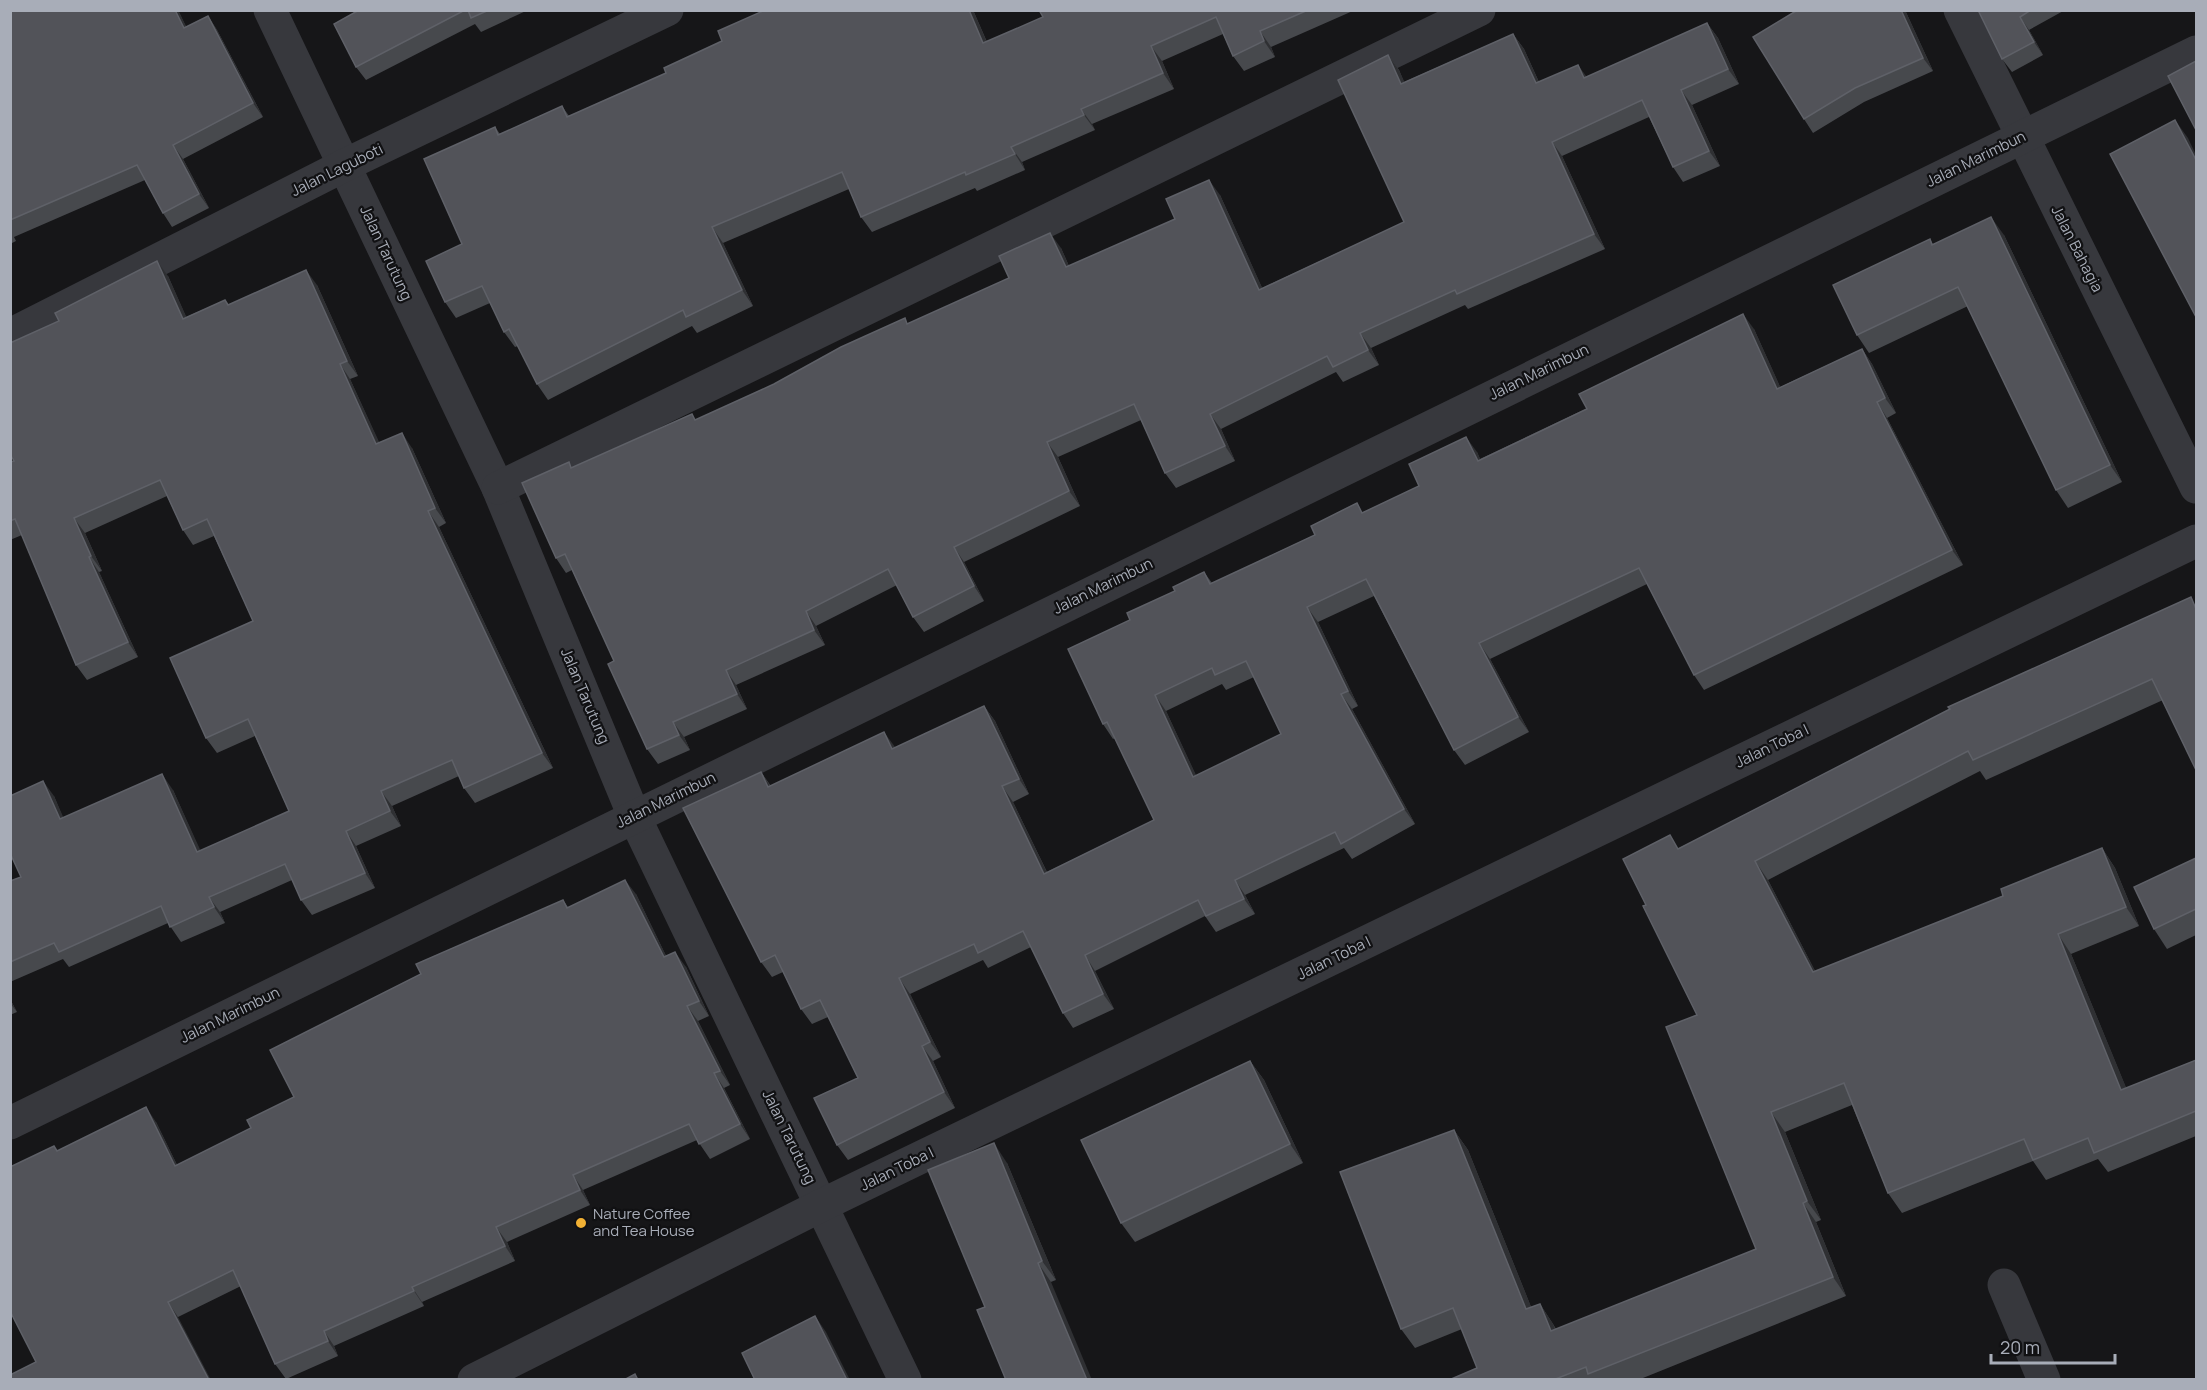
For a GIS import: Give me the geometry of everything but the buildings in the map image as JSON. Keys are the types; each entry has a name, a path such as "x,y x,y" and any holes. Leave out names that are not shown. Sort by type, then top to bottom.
{"street":[{"name":"Jalan Tarutung","path":"270,10 498,488 634,816 905,1380"},
{"name":"Jalan Laguboti","path":"10,335 345,165 667,10"},
{"path":"498,488 1479,10"},
{"name":"Jalan Bahagia","path":"1960,10 2196,487"},
{"name":"Jalan Marimbun","path":"10,1123 2196,52"},
{"name":"Jalan Toba I","path":"474,1380 822,1205 2196,541"},
{"path":"2004,1284 2044,1380"}],"place":[{"name":"Nature Coffee and Tea House","path":"581,1223"}]}
